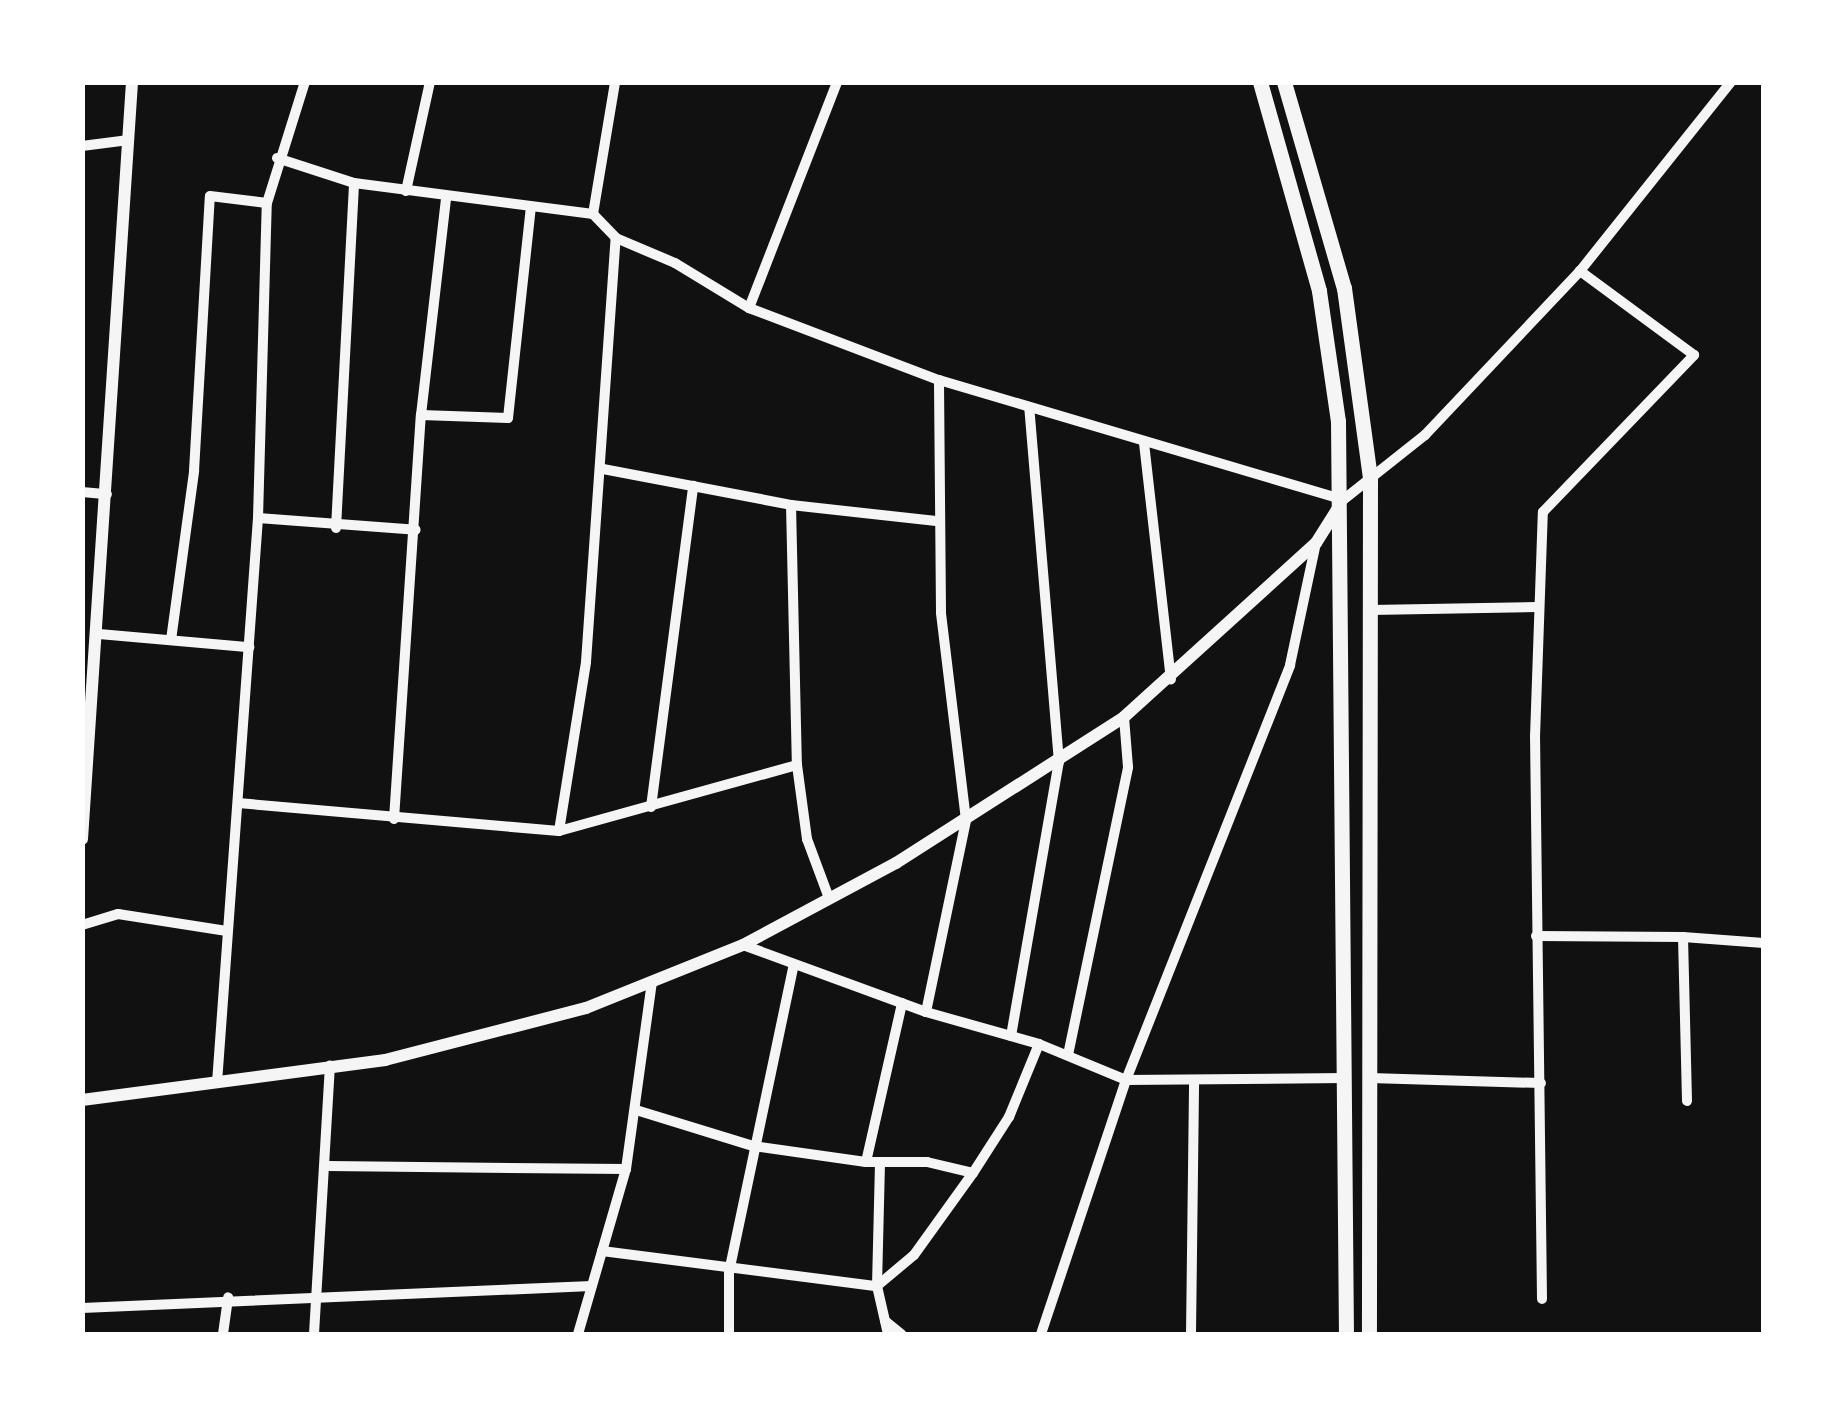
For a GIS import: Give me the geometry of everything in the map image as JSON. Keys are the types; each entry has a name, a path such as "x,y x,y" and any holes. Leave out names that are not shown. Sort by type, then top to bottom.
{"highway":[{"path":"1260,82 1319,291 1343,500 1346,1334"},
{"path":"1284,82 1344,288 1370,477 1369,1334"}],"street":[{"path":"82,839 99,634 132,82"},
{"path":"217,1083 258,518 267,203 277,158 305,82"},
{"path":"406,191 430,82"},
{"path":"593,214 614,82"},
{"path":"749,308 837,82"},
{"path":"82,1100 330,1064 385,1060 511,1028 652,982 743,945 966,820 1124,717 1170,680 1316,543 1343,500 1425,435 1580,272 1732,82"},
{"path":"82,146 129,140"},
{"path":"277,158 354,183 446,198 593,214 616,238 675,263 749,308 939,380 1343,500"},
{"path":"336,528 354,183"},
{"path":"171,640 194,470 210,196 267,203"},
{"path":"394,819 421,415 446,198"},
{"path":"421,415 508,418 531,207"},
{"path":"560,832 586,662 603,469 616,238"},
{"path":"1542,1299 1536,607 1543,512 1694,355 1580,272"},
{"path":"926,1012 966,820 936,521 939,380"},
{"path":"1011,1036 1059,762 1030,408"},
{"path":"1144,444 1170,680"},
{"path":"603,469 791,505 936,521"},
{"path":"651,807 694,486"},
{"path":"82,492 106,494"},
{"path":"791,505 797,765 807,839 829,898"},
{"path":"258,518 336,528 416,530"},
{"path":"1041,1334 1126,1080 1290,665 1316,543"},
{"path":"1371,610 1536,607"},
{"path":"99,634 250,647"},
{"path":"1068,1056 1128,767 1124,717"},
{"path":"238,803 560,832 797,765"},
{"path":"82,924 118,914 227,931"},
{"path":"1536,936 1684,937 1764,944"},
{"path":"1684,937 1687,1102"},
{"path":"743,945 793,967 926,1012 1038,1044 1126,1080 1346,1078"},
{"path":"728,1334 728,1272 793,967"},
{"path":"578,1334 626,1169 652,982"},
{"path":"866,1162 902,1003"},
{"path":"602,1251 728,1272 877,1286 914,1254 973,1174 1009,1117 1038,1044"},
{"path":"314,1334 328,1166 330,1064"},
{"path":"1370,1078 1542,1083"},
{"path":"1191,1334 1194,1082"},
{"path":"636,1110 754,1146 866,1162 927,1162 973,1174"},
{"path":"880,1163 877,1286 888,1334"},
{"path":"328,1166 626,1169"},
{"path":"82,1308 228,1298 592,1286"},
{"path":"223,1334 228,1298"},
{"path":"885,1321 901,1334"}]}
